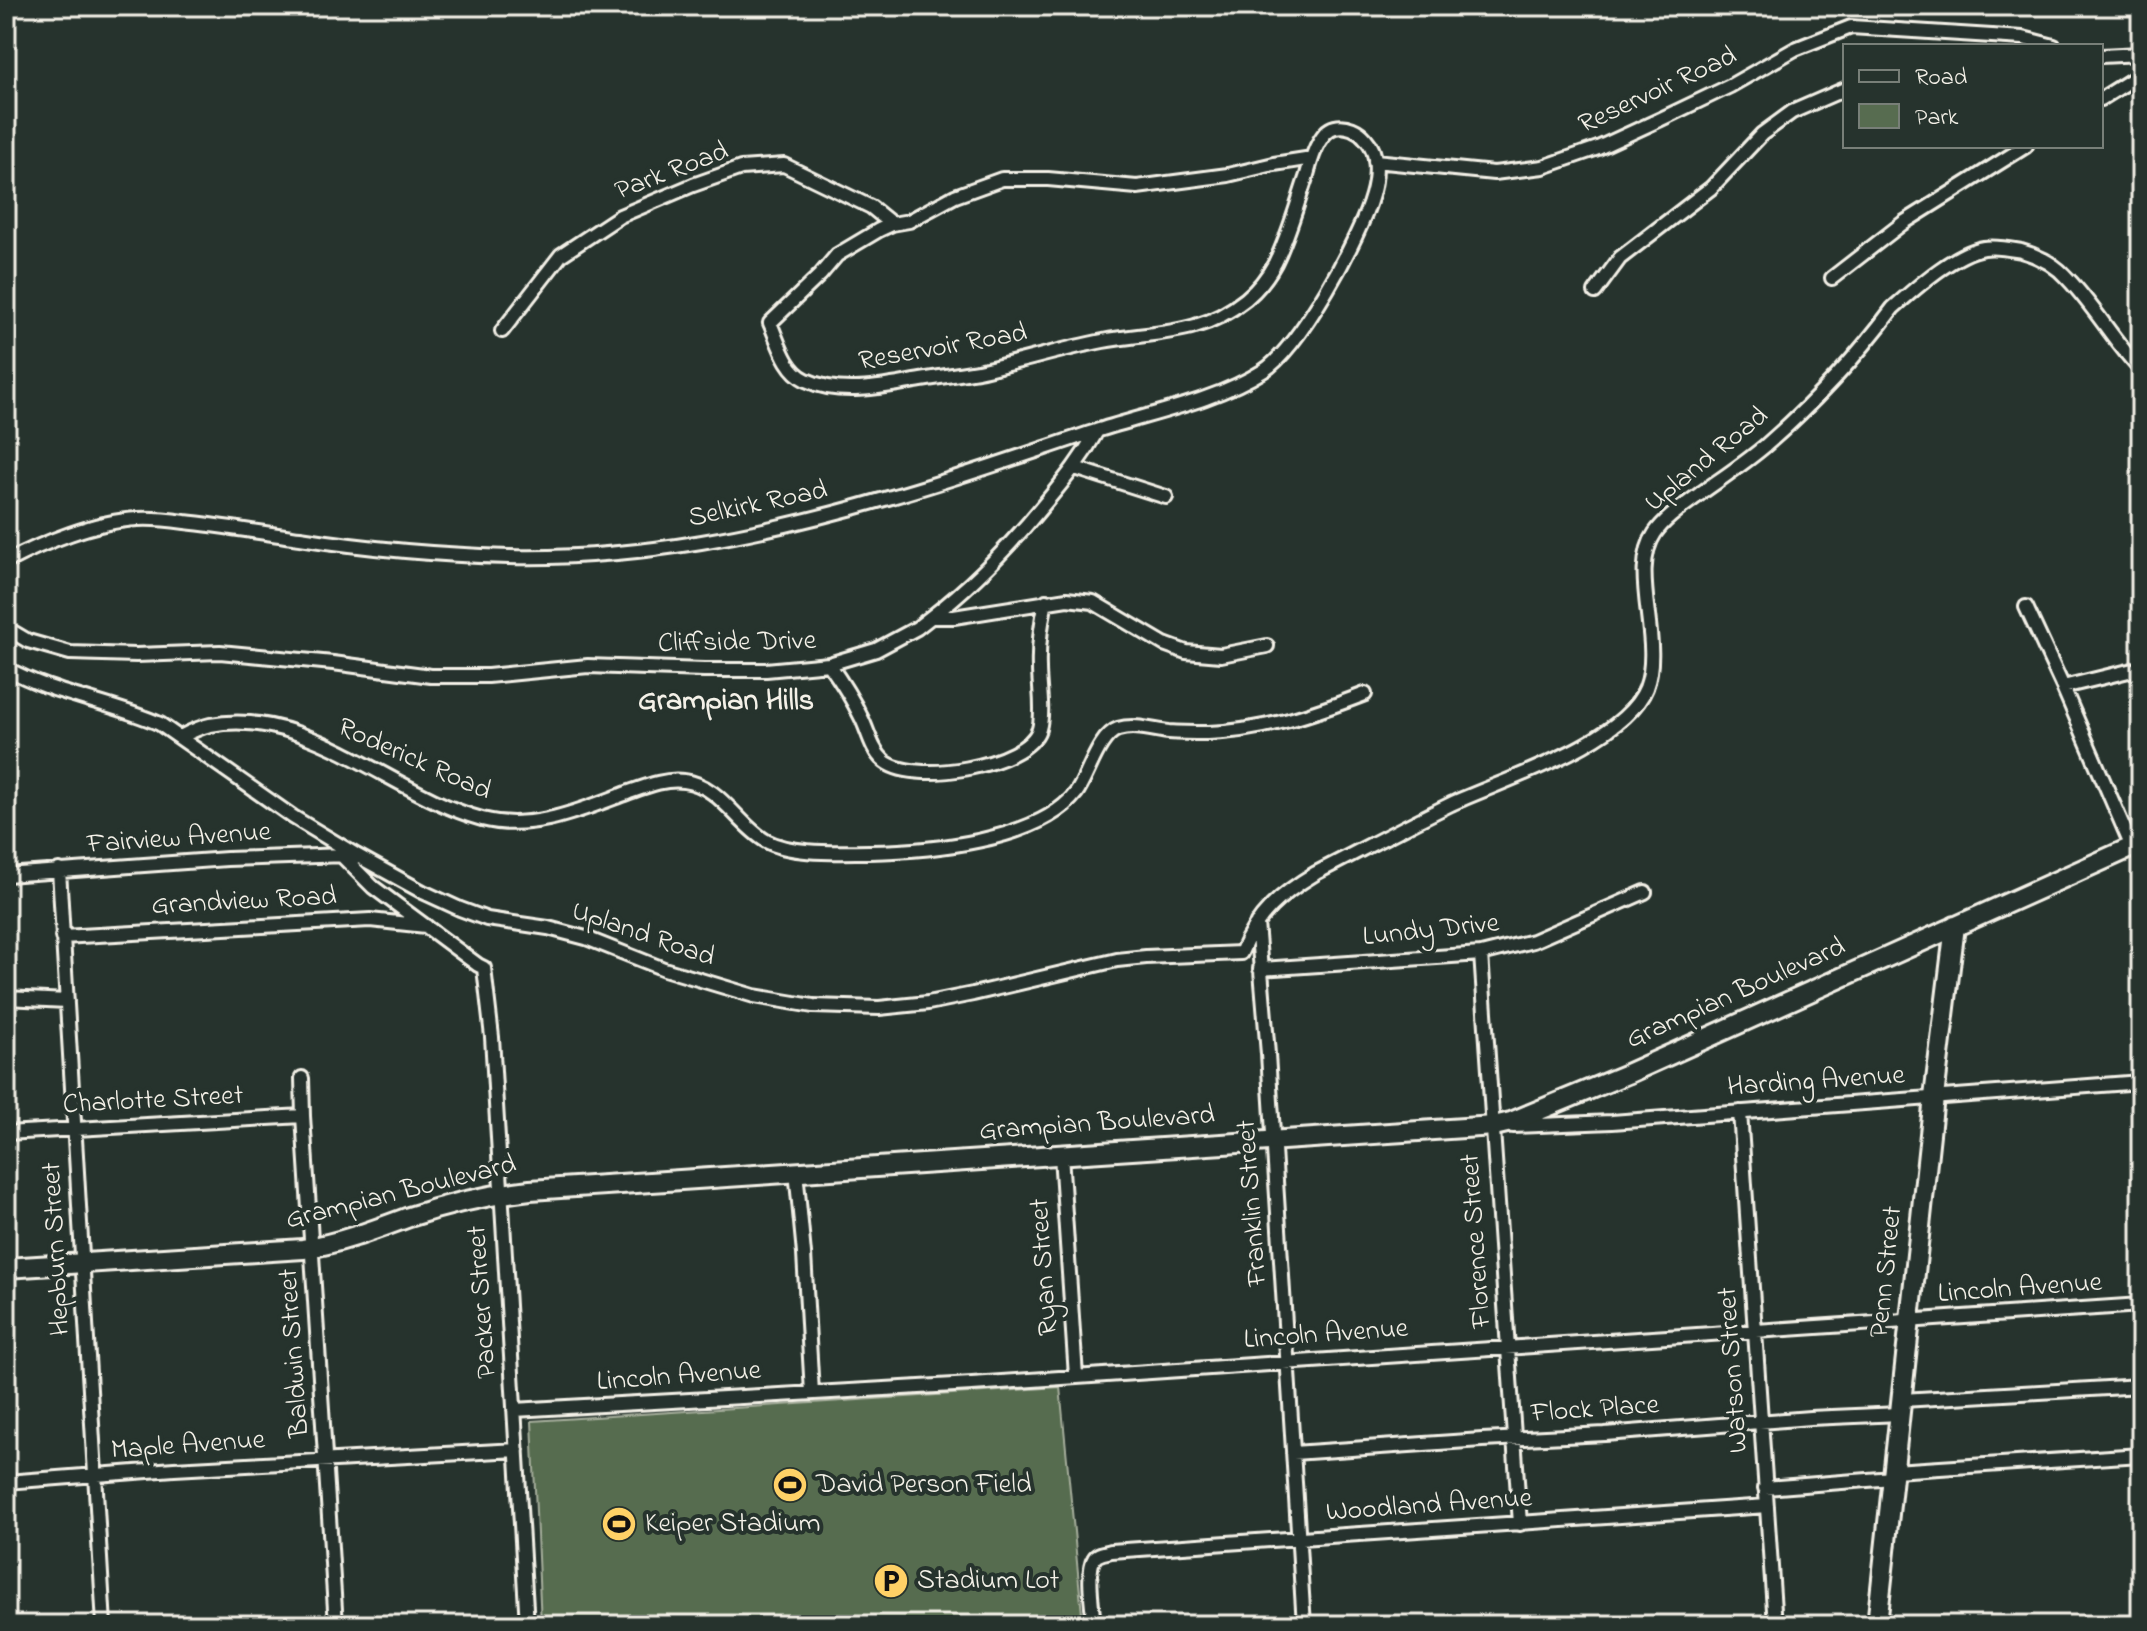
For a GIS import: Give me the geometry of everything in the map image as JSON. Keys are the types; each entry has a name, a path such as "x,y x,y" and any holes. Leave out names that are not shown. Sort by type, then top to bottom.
{"street":[{"name":"Reservoir Road","path":"1312,158 1228,175 1137,187 1048,179 1002,179 955,196 909,221 892,224 837,255 770,323 790,368 800,377 839,389 900,384 979,370 1100,341 1166,333 1214,320 1245,300 1267,277 1290,226 1312,158 1327,130 1336,127 1354,129 1367,140 1375,161 1494,173 1543,167 1598,148 1730,86 1795,49 1851,27 2023,38 2046,44"},
{"path":"2103,56 2141,54"},
{"path":"2103,98 2141,74"},
{"path":"1595,292 1620,258 1711,188 1762,134 1792,112 1843,90"},
{"path":"1832,278 1903,223 2023,148"},
{"name":"Selkirk Road","path":"6,562 68,535 137,519 228,527 420,552 537,557 642,551 728,538 848,510 962,477 1213,395 1250,379 1276,362 1333,280 1357,232 1372,198 1375,161"},
{"name":"Park Road","path":"502,331 561,255 620,216 741,168 784,165 871,207 892,224"},
{"name":"Upland Road","path":"6,668 41,685 143,717 180,737 271,803 356,855 423,892 487,919 548,928 586,938 664,969 754,996 825,1007 879,1008 928,1003 1117,960 1241,953 1267,909 1316,873 1454,803 1598,737 1624,717 1643,693 1650,672 1651,641 1645,571 1654,534 1682,507 1763,447 1828,387 1893,308 1960,257 1995,248 2041,258 2067,278 2141,370"},
{"path":"829,664 876,650 917,628 960,593 1002,555 1075,468 1097,431"},
{"path":"1075,468 1166,497"},
{"path":"931,617 954,617 1046,601 1083,599 1164,644 1186,652 1221,655 1267,646"},
{"name":"Cliffside Drive","path":"6,628 28,641 70,653 136,655 220,652 431,676 488,676 588,666 766,670 829,664 843,684 884,762 931,773 991,762 1021,751 1031,742 1040,726 1039,643 1046,601"},
{"path":"2026,607 2136,845"},
{"path":"2063,687 2141,668"},
{"name":"Roderick Road","path":"180,737 202,727 219,724 279,728 357,758 453,810 493,821 514,823 544,820 642,787 683,780 705,788 748,828 775,845 817,851 867,852 916,850 954,844 1011,832 1051,815 1075,793 1102,744 1113,731 1119,729 1203,733 1260,728 1310,715 1365,694"},
{"name":"Grampian Boulevard","path":"6,1268 312,1248 370,1233 433,1209 500,1193 1494,1126 1511,1122 1627,1074 2136,845"},
{"name":"Packer Street","path":"341,855 373,887 484,968 492,1037 527,1625"},
{"name":"Fairview Avenue","path":"6,875 227,859 356,855"},
{"name":"Hepburn Street","path":"59,870 104,1625"},
{"name":"Lundy Drive","path":"1260,969 1481,954 1533,941 1645,892"},
{"name":"Grandview Road","path":"62,937 370,920 428,927"},
{"path":"1257,923 1260,969"},
{"name":"Penn Street","path":"1877,1625 1955,926"},
{"name":"Florence Street","path":"1481,954 1520,1524"},
{"name":"Franklin Street","path":"1260,969 1304,1625"},
{"path":"6,998 67,1001"},
{"name":"Baldwin Street","path":"302,1078 336,1625"},
{"name":"Harding Avenue","path":"1494,1126 1576,1124 2141,1082"},
{"name":"Watson Street","path":"1740,1112 1775,1625"},
{"name":"Charlotte Street","path":"6,1133 303,1116"},
{"name":"Ryan Street","path":"1061,1155 1076,1376"},
{"path":"796,1171 812,1393"},
{"name":"Lincoln Avenue","path":"514,1410 2141,1305"},
{"name":"Flock Place","path":"1293,1453 1760,1422 2141,1386"},
{"name":"Maple Avenue","path":"6,1482 174,1469 517,1450"},
{"path":"1765,1488 2141,1455"},
{"name":"Woodland Avenue","path":"1094,1625 1091,1567 1095,1557 1111,1551 1767,1506"}],"green space":[{"path":"1060,1387 1082,1614 934,1625 541,1625 532,1421"}],"place":[{"name":"David Person Field","path":"790,1485"},
{"name":"Keiper Stadium","path":"619,1524"},
{"name":"Stadium Lot","path":"891,1581"}],"district":[{"name":"Grampian Hills","path":"726,702"}]}
